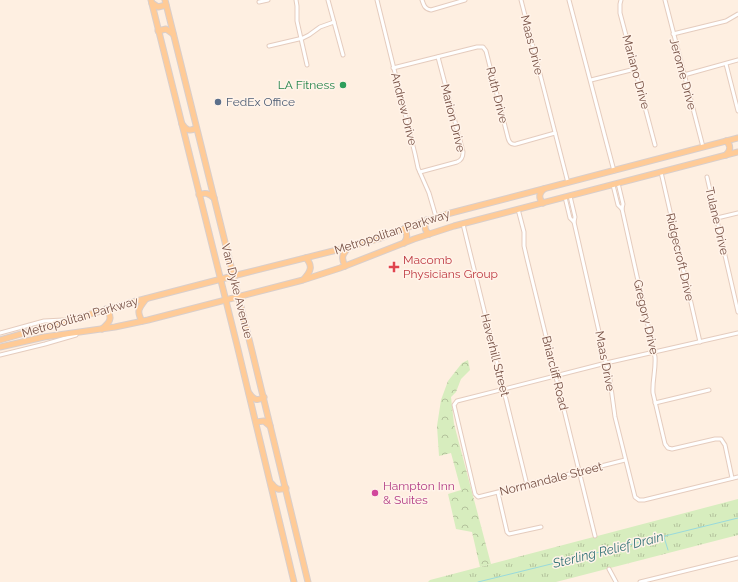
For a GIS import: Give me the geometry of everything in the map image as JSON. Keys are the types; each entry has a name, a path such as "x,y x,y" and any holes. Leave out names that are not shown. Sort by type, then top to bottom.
{"main road":[{"path":"151,1 158,7 165,2"},
{"name":"Van Dyke Avenue","path":"151,1 295,581"},
{"name":"Van Dyke Avenue","path":"165,2 264,397 308,582"},
{"path":"158,31 166,29 171,31 173,34"},
{"path":"181,123 188,130 196,128"},
{"name":"Metropolitan Parkway","path":"0,340 146,298 349,248 436,217 738,138"},
{"path":"726,141 730,148 726,155"},
{"name":"Metropolitan Parkway","path":"0,347 44,337 86,332 142,321 303,280 345,266 429,234 518,209 738,152"},
{"path":"543,203 540,200 540,196 544,189"},
{"path":"199,195 207,193 214,199"},
{"path":"427,220 425,228 429,234"},
{"path":"404,243 407,236 405,228"},
{"path":"345,266 342,258 344,253 349,248"},
{"path":"303,280 311,269 310,263 306,258"},
{"path":"142,321 139,314 139,308 146,298"},
{"path":"102,329 110,319 110,314 106,309"},
{"path":"248,390 256,399 259,400 264,397"},
{"path":"256,422 264,420 271,427"},
{"path":"270,482 276,489 286,488"}],"street":[{"path":"259,2 268,0"},
{"path":"296,0 297,21 308,65"},
{"path":"328,0 343,55"},
{"name":"Andrew Drive","path":"377,0 415,154 436,217"},
{"path":"422,0 423,5 427,9 431,10 466,0"},
{"name":"Maas Drive","path":"521,0 568,183"},
{"path":"569,0 614,171"},
{"name":"Mariano Drive","path":"621,0 620,13 655,145"},
{"name":"Jerome Drive","path":"665,0 703,147"},
{"path":"673,34 726,21 738,14"},
{"path":"270,46 301,39 320,27 334,22"},
{"name":"Ruth Drive","path":"438,57 476,47 483,47 486,51 508,138 511,144 516,144 555,133"},
{"path":"393,68 438,57"},
{"name":"Marion Drive","path":"420,172 457,162 461,160 463,156 438,57"},
{"path":"684,75 738,60"},
{"path":"726,64 738,111"},
{"path":"591,80 635,69"},
{"name":"Ridgecroft Drive","path":"661,172 700,342"},
{"name":"Tulane Drive","path":"707,177 738,312"},
{"name":"Gregory Drive","path":"616,184 618,206 622,209 654,352 656,367 652,388 665,444 670,449 674,449 715,439 721,439 725,445 732,478"},
{"name":"Maas Drive","path":"568,197 570,218 574,222 611,384 613,410 635,497 637,499 644,500 732,478"},
{"name":"Briarcliff Road","path":"518,209 524,232 524,246 527,259 595,536"},
{"path":"717,218 738,213"},
{"name":"Haverhill Street","path":"463,224 527,485"},
{"path":"0,333 48,320 67,320"},
{"path":"0,355 86,332"},
{"path":"503,389 606,363 738,333"},
{"name":"Normandale Street","path":"503,389 454,403 475,494 477,497 498,493 625,460"},
{"path":"655,403 709,390"},
{"path":"732,478 738,476"},
{"path":"498,493 507,532 509,534 541,527"},
{"path":"640,582 738,558"},
{"path":"609,569 616,582"}],"green space":[{"path":"468,360 470,370 461,379 456,392 451,397 454,424 491,564 480,567 472,532 456,529 448,494 461,490 451,453 439,456 437,426 441,400 448,381 462,363"},
{"name":"Sterling Relief Drain","path":"738,499 738,535 556,582 428,582 430,580"}],"waterway":[{"name":"Sterling Relief Drain","path":"478,582 738,518"},
{"path":"664,537 668,550"}],"place":[{"name":"LA Fitness","path":"343,85"},
{"name":"FedEx Office","path":"218,102"},
{"name":"Macomb Physicians Group","path":"394,267"},
{"name":"Hampton Inn & Suites","path":"375,493"}]}
